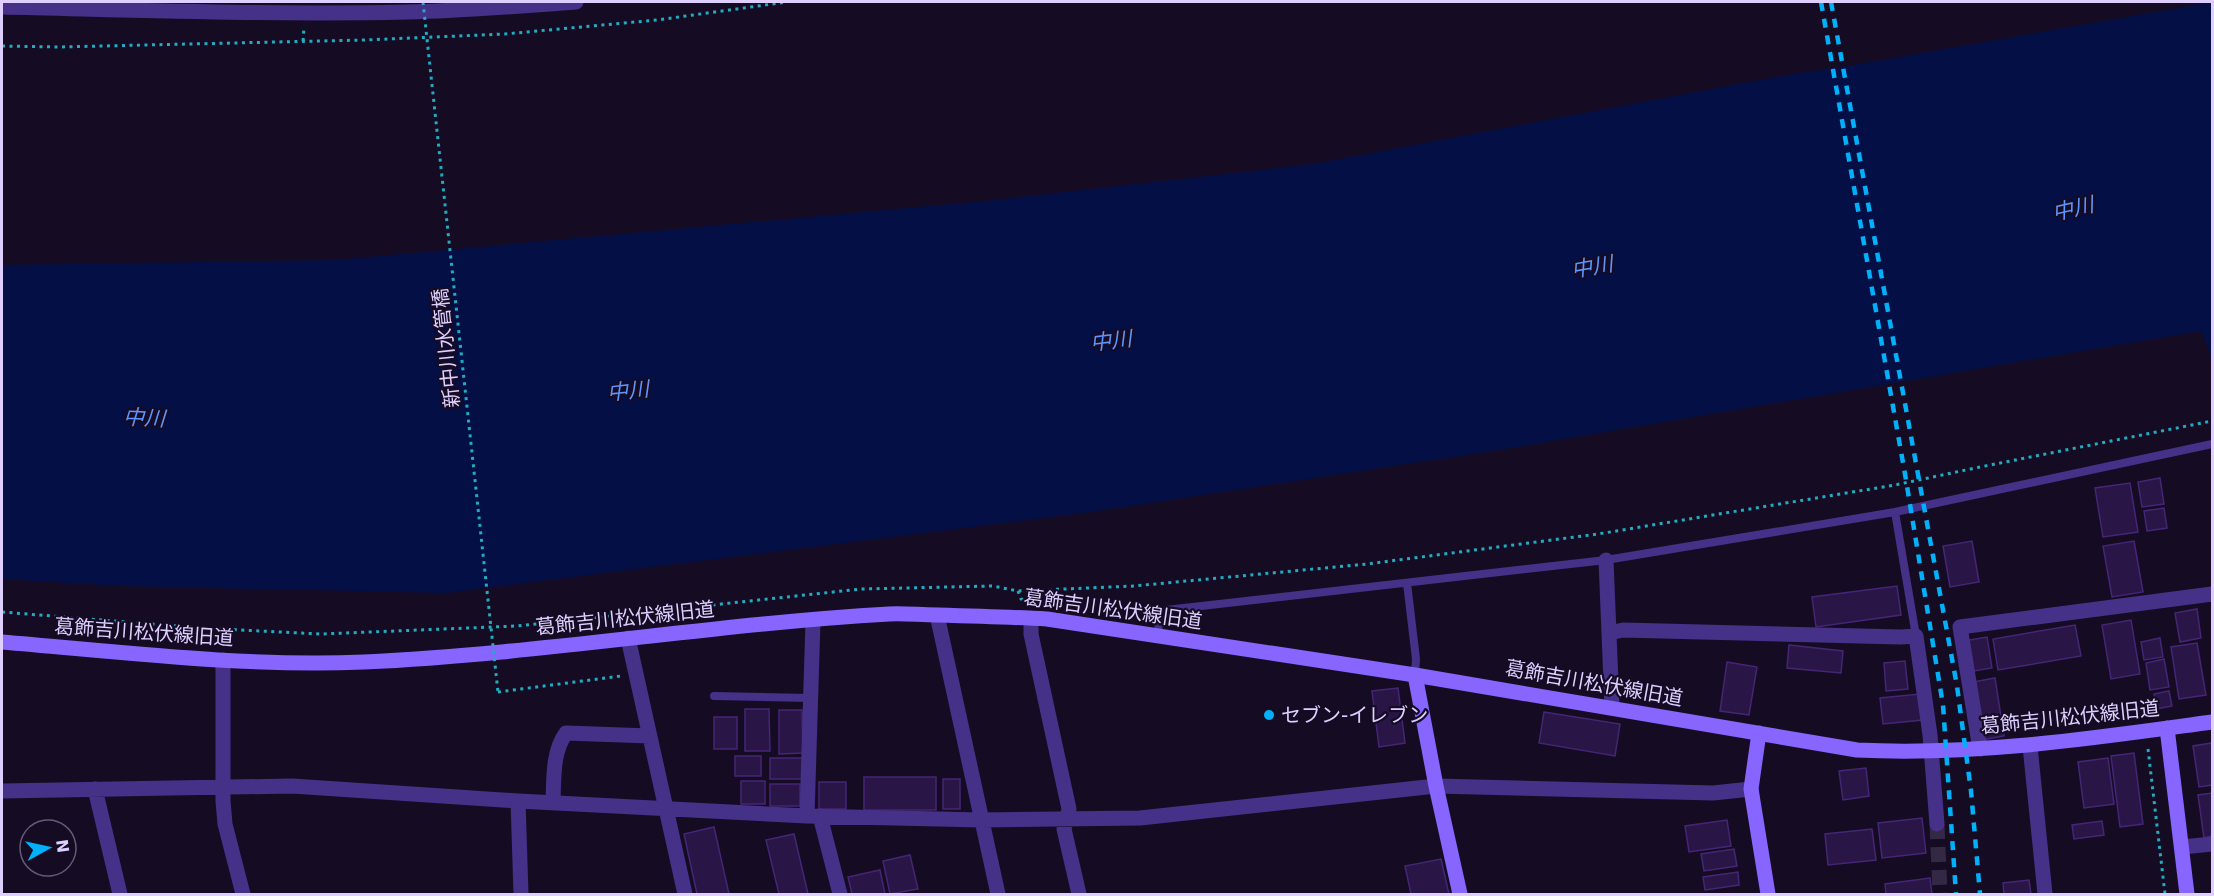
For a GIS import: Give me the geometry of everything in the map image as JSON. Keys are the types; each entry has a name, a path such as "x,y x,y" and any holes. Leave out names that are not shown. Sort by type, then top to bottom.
{"street":[{"path":"2,7 305,7 458,10 576,2"},
{"path":"1606,560 1612,707"},
{"path":"1980,749 1960,627 2212,594"},
{"name":"葛飾吉川松伏線旧道","path":"2,642 223,660 300,663 365,662 514,651 628,638 892,614 990,615 1031,618 1158,635 1415,675 1857,750 1932,751 2030,746 2212,722"},
{"path":"937,615 998,894"},
{"path":"1031,618 1031,633 1069,809 1064,829 1079,894"},
{"path":"813,621 810,698 814,816 840,894"},
{"path":"1609,633 1623,630 1916,636 1932,751 1937,824"},
{"path":"628,638 685,894"},
{"path":"223,660 225,824 243,894"},
{"path":"1415,675 1460,894"},
{"path":"2167,728 2187,894"},
{"path":"553,803 559,742 566,733 650,736"},
{"path":"1759,733 1752,789 1768,894"},
{"path":"2030,746 2045,894"},
{"path":"2,790 292,786 518,801 814,816 982,820 1140,818 1436,786 1713,793 1752,789"},
{"path":"95,789 120,894"},
{"path":"518,801 521,894"},
{"path":"2182,847 2212,844"}],"lane":[{"path":"1158,635 1159,616 1166,610 1606,560 1895,512 2212,444"},
{"path":"1895,512 1916,636"},
{"path":"1407,583 1416,659 1415,675"},
{"path":"714,696 810,698"}],"path":[{"name":"新中川水管橋","path":"423,2 498,692 601,678"},
{"path":"2,46 58,47 364,40 505,34 657,20 787,2"},
{"path":"2,614 321,634 517,626 861,589 993,585 1018,591 1134,586 1367,564 1598,534 1895,486 1980,466 2212,421"},
{"path":"2148,749 2166,894"}],"water":[{"name":"中川","path":"2212,2 2212,358 2201,331 1493,451 1091,512 446,593 121,586 2,579 2,265 336,260 995,200 1313,164 1781,76"}],"building":[{"path":"2160,478 2164,504 2142,507 2138,482"},
{"path":"2130,483 2138,532 2103,537 2095,488"},
{"path":"2164,508 2167,528 2147,531 2144,511"},
{"path":"1972,541 1979,582 1950,587 1943,546"},
{"path":"2134,541 2143,592 2112,597 2103,546"},
{"path":"1897,586 1901,615 1816,627 1812,597"},
{"path":"2197,609 2201,638 2180,642 2175,613"},
{"path":"2131,620 2140,674 2111,679 2102,625"},
{"path":"2075,625 2081,656 1998,670 1993,639"},
{"path":"1987,637 1992,668 1974,671 1969,640"},
{"path":"2160,638 2163,657 2144,660 2141,642"},
{"path":"2197,643 2206,695 2179,699 2171,647"},
{"path":"1789,645 1843,651 1841,673 1787,668"},
{"path":"2164,659 2169,687 2150,690 2146,663"},
{"path":"1905,661 1908,689 1886,691 1884,663"},
{"path":"1727,662 1757,667 1749,715 1720,711"},
{"path":"1995,678 2004,736 1982,740 1973,682"},
{"path":"1398,688 1405,743 1379,747 1372,691"},
{"path":"2169,691 2172,706 2156,709 2154,694"},
{"path":"1920,694 1923,720 1883,724 1880,698"},
{"path":"745,709 769,709 770,751 745,751"},
{"path":"779,710 802,710 803,753 779,754"},
{"path":"1544,712 1620,724 1615,756 1539,743"},
{"path":"714,717 737,717 737,749 714,749"},
{"path":"2212,743 2212,785 2199,787 2193,746"},
{"path":"2134,753 2143,824 2120,827 2111,756"},
{"path":"735,756 761,756 761,776 735,776"},
{"path":"770,758 803,758 803,779 770,779"},
{"path":"2108,758 2114,804 2084,808 2078,762"},
{"path":"1866,768 1869,796 1843,800 1839,771"},
{"path":"864,777 936,777 936,810 864,810"},
{"path":"943,779 960,779 960,809 943,809"},
{"path":"741,781 765,781 765,804 741,804"},
{"path":"819,782 846,782 846,809 819,809"},
{"path":"770,784 800,784 800,806 770,806"},
{"path":"2212,793 2212,836 2204,838 2198,795"},
{"path":"1922,818 1926,853 1882,858 1878,823"},
{"path":"1727,820 1731,846 1689,852 1685,826"},
{"path":"2102,821 2104,835 2074,839 2072,825"},
{"path":"714,827 729,894 697,894 684,834"},
{"path":"1872,829 1876,860 1828,865 1825,834"},
{"path":"794,834 808,894 779,894 766,840"},
{"path":"1734,849 1737,866 1704,871 1701,854"},
{"path":"910,855 918,889 890,894 883,861"},
{"path":"1441,859 1449,894 1411,894 1405,866"},
{"path":"880,870 885,894 852,894 848,877"},
{"path":"1738,872 1739,885 1705,890 1703,877"},
{"path":"1930,878 1932,894 1886,894 1885,884"},
{"path":"2029,880 2031,894 2004,894 2003,883"}],"tunnel":[{"path":"1937,824 1940,894"}],"railway":[{"path":"1821,2 1905,474 1943,705 1956,894"},
{"path":"1831,2 1957,686 1971,791 1980,894"}],"place":[{"name":"セブン-イレブン","path":"1269,715"}]}
